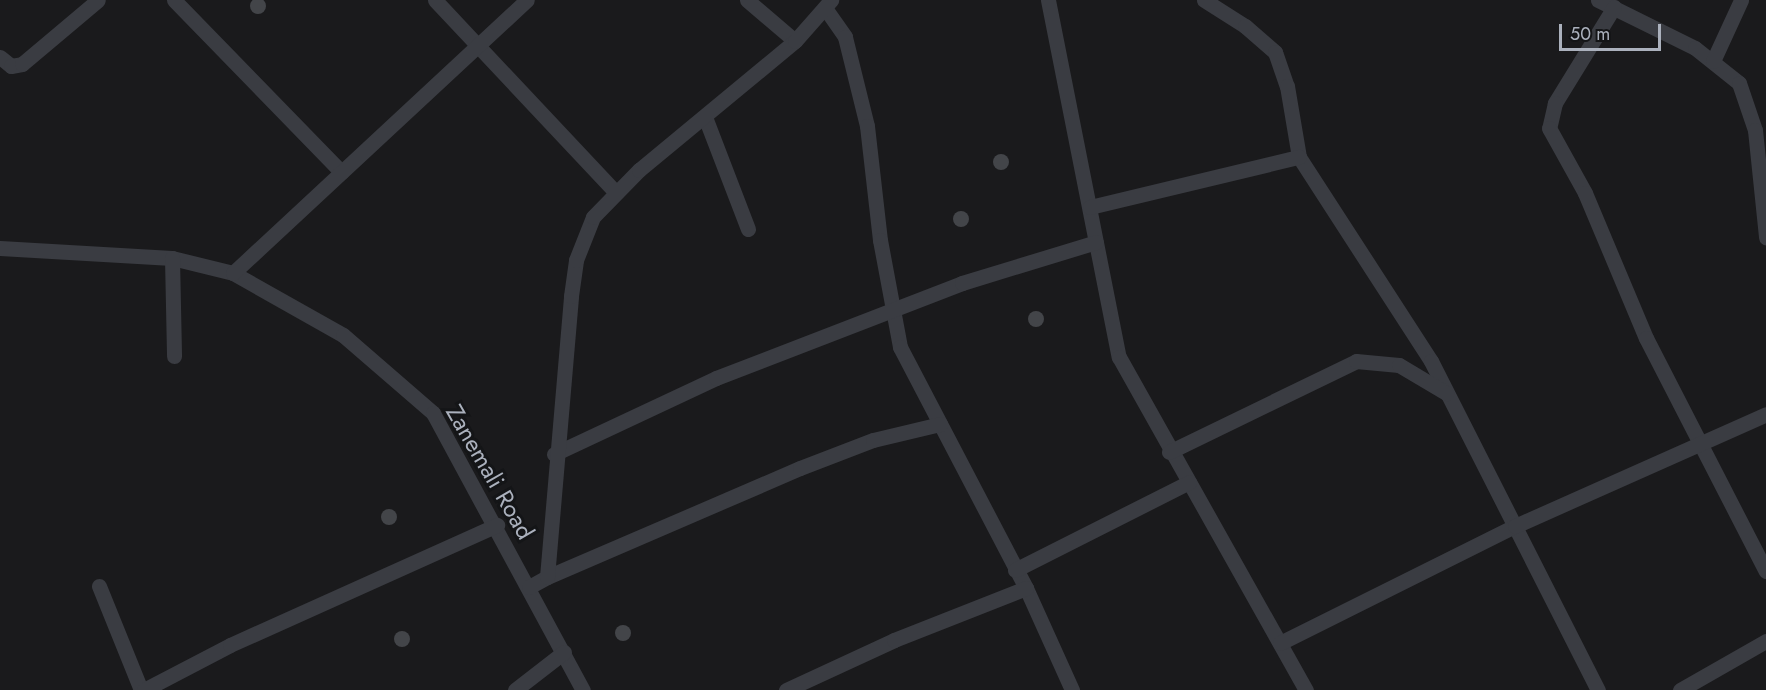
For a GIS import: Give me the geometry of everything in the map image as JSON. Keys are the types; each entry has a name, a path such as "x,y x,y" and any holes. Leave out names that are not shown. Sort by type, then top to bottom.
{"street":[{"path":"0,57 11,66 22,64 98,0"},
{"path":"174,0 341,172"},
{"path":"435,0 615,192"},
{"path":"233,273 478,48 526,0"},
{"path":"747,0 795,40"},
{"path":"1048,0 1119,357 1169,452 1189,482 1306,690"},
{"path":"1204,0 1245,26 1275,52 1283,67 1299,157 1448,394 1598,690"},
{"path":"1598,0 1713,62 1739,83 1751,109 1766,237"},
{"path":"1713,62 1742,0"},
{"path":"547,577 554,454 576,260 593,217 615,192 795,40 828,4 845,37 867,126 891,310 900,347 1026,588 1072,690"},
{"path":"1614,7 1555,103 1549,128 1569,162 1624,293 1766,571"},
{"path":"705,117 748,229"},
{"path":"1090,207 1299,157"},
{"path":"554,454 716,378 891,310 1096,242"},
{"name":"Zanemali Road","path":"0,248 172,258 233,273 343,335 433,413 497,525 583,690"},
{"path":"172,258 174,356"},
{"path":"1169,452 1356,361 1398,365 1448,394"},
{"path":"1280,643 1515,526 1766,414"},
{"path":"529,587 547,577 800,468 873,440 940,424"},
{"path":"1016,570 1189,482"},
{"path":"99,586 143,690 230,645 497,525"},
{"path":"786,690 894,640 1026,588"},
{"path":"1680,690 1766,641"},
{"path":"515,690 564,652"}],"building":[{"path":"258,-2 266,6 258,14 250,6"},
{"path":"1001,154 1007,156 1009,162 1007,168 1001,170 995,168 993,162 995,156"},
{"path":"961,211 967,213 969,219 967,225 961,227 955,225 953,219 955,213"},
{"path":"1036,311 1042,313 1044,319 1042,325 1036,327 1030,325 1028,319 1030,313"},
{"path":"389,509 395,511 397,517 395,523 389,525 383,523 381,517 383,511"},
{"path":"623,625 629,627 631,633 629,639 623,641 617,639 615,633 617,627"},
{"path":"402,631 408,633 410,639 408,645 402,647 396,645 394,639 396,633"}]}
